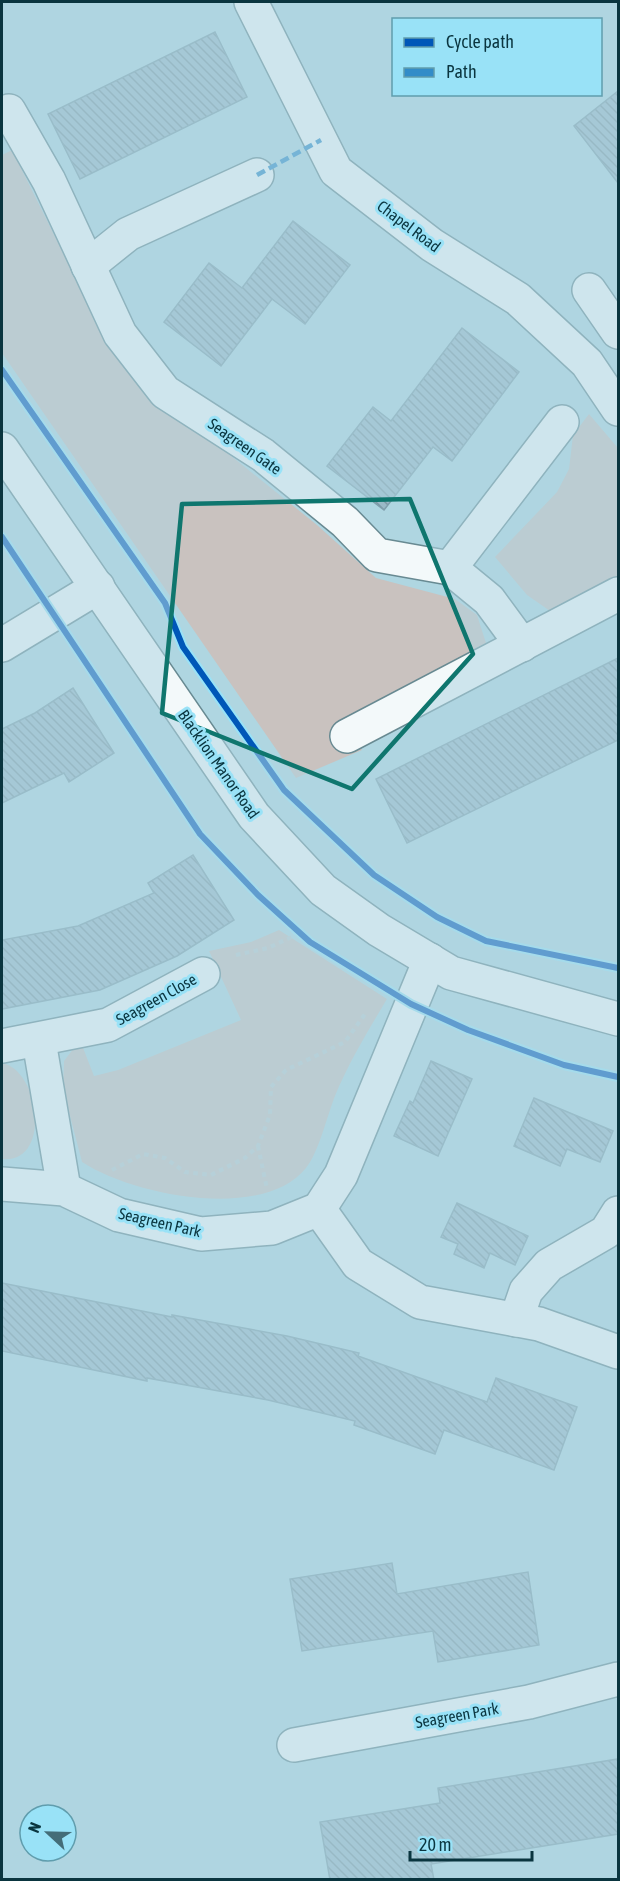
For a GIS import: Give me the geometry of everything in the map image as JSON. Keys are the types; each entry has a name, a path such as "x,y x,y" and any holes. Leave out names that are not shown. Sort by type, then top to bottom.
{"street":[{"name":"Chapel Road","path":"251,2 336,171 432,245 518,299 587,363 618,409"},
{"name":"Seagreen Gate","path":"4,106 49,181 120,334 165,392 263,455 345,522 377,555 450,568 489,600 522,645"},
{"path":"87,266 128,234 257,175"},
{"path":"589,290 618,332"},
{"path":"450,568 562,422"},
{"name":"Blacklion Manor Road","path":"2,449 254,816 323,890 379,930 451,973 618,1019"},
{"path":"2,645 98,587"},
{"path":"347,736 618,594"},
{"path":"429,960 341,1175 319,1209 358,1264 420,1302 539,1324 618,1352"},
{"name":"Seagreen Close","path":"2,1046 39,1041 108,1025 203,974"},
{"path":"39,1041 71,1192"},
{"name":"Seagreen Park","path":"2,1184 71,1192 119,1215 201,1234 272,1228 319,1209"},
{"path":"516,1320 526,1291 549,1265 606,1232 618,1214"},
{"name":"Seagreen Park","path":"294,1745 529,1702 618,1679"}],"path":[{"path":"203,974 226,957 268,948 302,935 291,926"},
{"path":"71,1192 142,1154 165,1158 185,1172 211,1175 245,1158 258,1146 270,1115 271,1087 286,1070 345,1042 368,1008"}],"highlighted area":[{"path":"410,499 473,654 352,789 162,713 182,504"}],"shaded area":[{"path":"12,150 89,305 149,397 220,447 317,525 376,578 455,599 477,615 486,643 346,720 362,750 296,778 2,353 2,155"},
{"path":"589,414 618,448 618,576 550,611 527,595 495,557 557,492 569,469 573,435"},
{"path":"279,930 387,999 346,1071 315,1153 306,1168 286,1185 260,1194 229,1199 197,1198 164,1193 104,1174 82,1162 63,1089 64,1061 80,1040 94,1076 118,1070 241,1020 209,951 251,942"},
{"path":"2,1063 15,1069 25,1082 32,1098 35,1116 34,1133 28,1147 18,1157 2,1159"}],"building":[{"path":"215,32 247,97 80,179 48,114"},
{"path":"618,91 618,183 574,126"},
{"path":"293,221 350,265 305,324 272,299 221,366 164,322 209,263 242,288"},
{"path":"462,328 519,372 452,461 433,447 384,510 327,466 373,407 391,421"},
{"path":"618,658 618,740 407,843 376,779"},
{"path":"73,688 114,753 69,782 64,773 2,803 2,729 35,713"},
{"path":"193,855 234,920 177,956 100,990 2,1009 2,940 78,926 154,893 148,883"},
{"path":"431,1061 472,1079 438,1156 394,1136 410,1101 413,1103"},
{"path":"534,1098 613,1131 600,1162 567,1149 560,1166 514,1146"},
{"path":"457,1203 528,1236 515,1265 490,1253 484,1268 454,1254 458,1244 441,1237"},
{"path":"2,1283 172,1317 172,1315 287,1336 359,1353 358,1356 487,1402 496,1378 577,1407 554,1470 444,1430 435,1454 354,1425 355,1421 268,1400 147,1378 147,1381 2,1351"},
{"path":"392,1563 397,1594 528,1572 539,1645 438,1662 433,1631 302,1651 290,1579"},
{"path":"618,1759 618,1834 431,1864 434,1880 330,1880 320,1822 440,1803 438,1788"}],"marked path":[{"path":"257,175 321,140"}],"cycle path":[{"path":"2,370 165,603 183,647 284,790 374,875 437,917 486,941 618,968"},
{"path":"2,537 200,834 258,895 310,942 411,1004 468,1030 564,1065 618,1077"}]}
